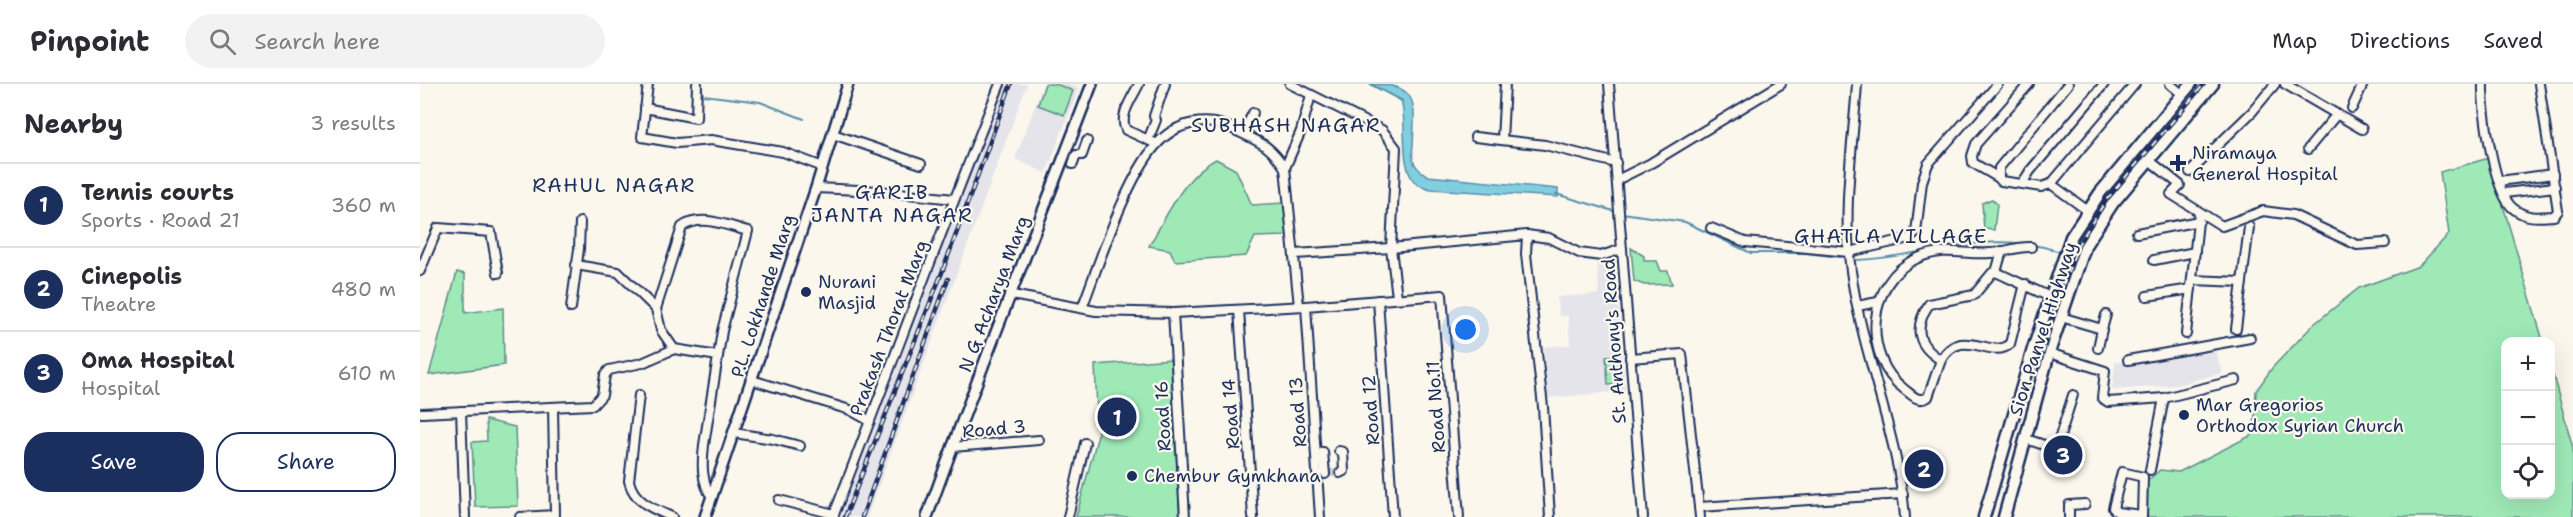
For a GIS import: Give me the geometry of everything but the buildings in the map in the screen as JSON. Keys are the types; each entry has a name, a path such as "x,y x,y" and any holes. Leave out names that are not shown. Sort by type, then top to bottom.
{"highway":[{"name":"Sion Panvel Highway","path":"1984,517 2050,297 2071,237 2100,193 2191,84"},
{"name":"Sion Panvel Highway","path":"2004,517 2049,353 2086,244 2113,203 2213,84"}],"main road":[{"name":"P.L. Lokhande Marg","path":"705,517 816,188 848,84"},
{"name":"N G Acharya Marg","path":"927,517 1092,84"}],"street":[{"path":"648,84 642,137 677,143 711,140 783,152 822,167"},
{"path":"645,108 696,118 697,84"},
{"name":"Prakash Thorat Marg","path":"834,516 1000,84"},
{"path":"1139,84 1123,122 1126,130 1157,144"},
{"path":"1148,140 1156,120 1154,116 1165,84"},
{"path":"1012,295 1096,311 1173,313 1302,306 1397,297 1391,248 1396,148 1382,130 1290,84"},
{"path":"1502,140 1505,84"},
{"name":"St. Anthony's Road","path":"1609,84 1643,517"},
{"path":"1617,180 1651,163 1781,84"},
{"path":"1857,84 1848,226 1849,252 1857,306 1897,456 1905,517"},
{"path":"1711,228 1745,243 1849,252 1910,238 1916,233 1922,182 1928,164 1998,84"},
{"path":"2029,84 1976,144 1972,156 1973,163 2001,181 2041,187 2051,184 2135,84"},
{"path":"1999,178 1999,168 2068,84"},
{"path":"2022,184 2030,171 2104,84"},
{"path":"2170,84 2182,94"},
{"path":"2190,172 2252,112 2275,84"},
{"path":"2285,84 2362,129"},
{"path":"2352,108 2363,84"},
{"path":"2483,84 2482,100 2486,127 2499,181 2508,193"},
{"path":"2508,180 2508,193 2512,208 2531,218 2554,216 2558,211 2539,84"},
{"path":"1285,168 1301,131 1311,95"},
{"path":"1243,133 1253,113"},
{"path":"2308,149 2337,114"},
{"path":"1082,308 1141,166 1157,144 1167,135 1195,121 1221,122 1273,150 1285,168"},
{"path":"832,134 921,164"},
{"path":"1475,137 1545,145 1616,163"},
{"path":"1070,142 1086,144 1082,155 1076,156 1073,164"},
{"path":"2149,160 2180,185 2171,194 2199,216 2222,226 2257,212 2293,215 2357,245 2385,243"},
{"name":"Road 13","path":"1285,168 1294,254 1321,452 1320,517"},
{"path":"2499,181 2553,174"},
{"path":"2541,176 2543,188"},
{"path":"2051,184 2088,210"},
{"path":"2508,193 2555,187"},
{"path":"816,188 880,191 954,199"},
{"path":"2137,233 2199,216"},
{"path":"2186,334 2199,216"},
{"path":"674,349 661,330 656,309 682,227 688,222 701,220 748,231 722,331 702,462 705,485 712,497"},
{"path":"571,308 580,222"},
{"path":"2236,330 2249,227"},
{"path":"420,271 438,228 491,232 498,273"},
{"path":"1527,235 1543,407 1550,517"},
{"path":"1294,254 1391,248 1527,235 1549,238 1579,253 1601,256 1622,249"},
{"path":"2025,285 2010,344 2002,348 1959,344 1947,351 1941,360 1928,397 1923,400 1918,400 1894,382 1879,353 1874,331 1878,302 1892,279 1915,259 1954,250 1987,254 2031,247"},
{"path":"1941,360 1923,344 1919,326 1922,315 1929,304 1974,295 1992,273 1996,272 2002,251"},
{"path":"2154,260 2195,252"},
{"path":"576,265 618,272 656,309"},
{"path":"1996,272 2050,297"},
{"path":"2146,296 2192,284 2242,282"},
{"name":"Road No.11","path":"1397,297 1442,295 1459,517"},
{"name":"Road 12","path":"1378,300 1393,517"},
{"path":"1857,306 1878,302"},
{"name":"Road 14","path":"1239,310 1253,517"},
{"name":"Road 16","path":"1173,313 1185,517"},
{"path":"2097,348 2106,315"},
{"path":"2061,317 2102,329"},
{"path":"2128,360 2250,338"},
{"path":"422,413 593,405 602,395 605,375 609,370 642,363 674,349 718,356"},
{"path":"2049,353 2105,371 2102,398 2108,402 2164,398 2236,380"},
{"path":"1630,358 1682,354 1700,517"},
{"path":"752,380 850,410 870,421"},
{"path":"639,395 628,481 631,492 642,502 672,517"},
{"path":"2056,449 2073,395"},
{"path":"2150,470 2164,398"},
{"path":"520,517 555,515 553,406"},
{"path":"462,411 465,517"},
{"path":"734,433 800,446"},
{"name":"Road 3","path":"952,447 1039,440"},
{"path":"2026,440 2069,452"},
{"path":"1068,517 1085,443"},
{"path":"1339,451 1342,452 1344,471 1340,472"},
{"path":"2124,471 2143,477 2142,516 2117,512 2112,507 2121,474 2124,471"},
{"path":"1699,507 1903,494"},
{"path":"779,500 834,516"},
{"path":"2069,517 2070,505 2085,504"}],"shaded area":[{"path":"1004,84 1027,84 867,517 837,517 900,360"},
{"path":"1043,84 1067,84 1079,88 1046,173 1015,159"},
{"path":"1615,261 1625,391 1548,398 1544,347 1570,345 1568,316 1559,316 1557,297 1599,294 1597,263"},
{"path":"2214,346 2222,373 2177,385 2112,390 2115,362 2172,359"}],"green space":[{"path":"1045,84 1056,84 1073,91 1064,115 1038,105"},
{"path":"2489,158 2542,337 2501,337 2501,499 2555,499 2555,383 2573,448 2573,517 2146,517 2146,482 2160,470 2179,472 2254,434 2256,391 2272,368 2314,324 2359,288 2419,266 2449,234 2440,172"},
{"path":"1216,159 1236,170 1252,205 1285,203 1287,236 1255,237 1246,256 1175,261 1170,250 1149,246 1185,186 1205,166"},
{"path":"1992,199 1997,204 1994,230 1984,229 1982,203"},
{"path":"1631,248 1644,256 1644,261 1657,261 1661,271 1668,271 1672,284 1644,285 1634,281"},
{"path":"457,272 465,274 465,313 503,308 504,365 429,375"},
{"path":"1619,355 1621,384 1608,385 1606,356"},
{"name":"Chembur Gymkhana","path":"1171,359 1180,517 1076,517 1098,435 1095,365"},
{"path":"486,420 515,427 518,506 475,507 472,442 487,441"}],"water":[{"path":"1370,84 1398,88 1406,92 1411,99 1414,118 1413,160 1415,165 1428,176 1558,189 1558,197 1431,189 1417,184 1407,168 1401,100"}],"waterway":[{"path":"701,84 703,95 760,102 804,119"},
{"path":"1370,84 1402,101"},
{"path":"1556,194 1617,212"},
{"path":"1622,213 1685,222 1751,253 1806,253 1840,257"},
{"path":"1857,260 1981,243 2006,242 2057,251"}],"tunnel":[{"path":"1326,473 1340,473"}],"railway":[{"path":"845,517 943,270 1011,84"},
{"path":"2039,367 2057,302 2079,243 2107,199 2204,84"},
{"path":"862,517 948,279"}],"place":[{"name":"Niramaya General Hospital","path":"2178,163"},
{"name":"Nurani Masjid","path":"806,292"},
{"name":"Mar Gregorios Orthodox Syrian Church","path":"2184,415"},
{"name":"Tennis courts","path":"1117,417"},
{"name":"Oma Hospital","path":"2063,455"},
{"name":"Cinepolis","path":"1924,469"},
{"name":"Chembur Gymkhana","path":"1132,476"}],"district":[{"name":"SUBHASH NAGAR","path":"1286,125"},
{"name":"RAHUL NAGAR","path":"614,185"},
{"name":"GARIB JANTA NAGAR","path":"892,204"},
{"name":"GHATLA VILLAGE","path":"1891,236"}]}
